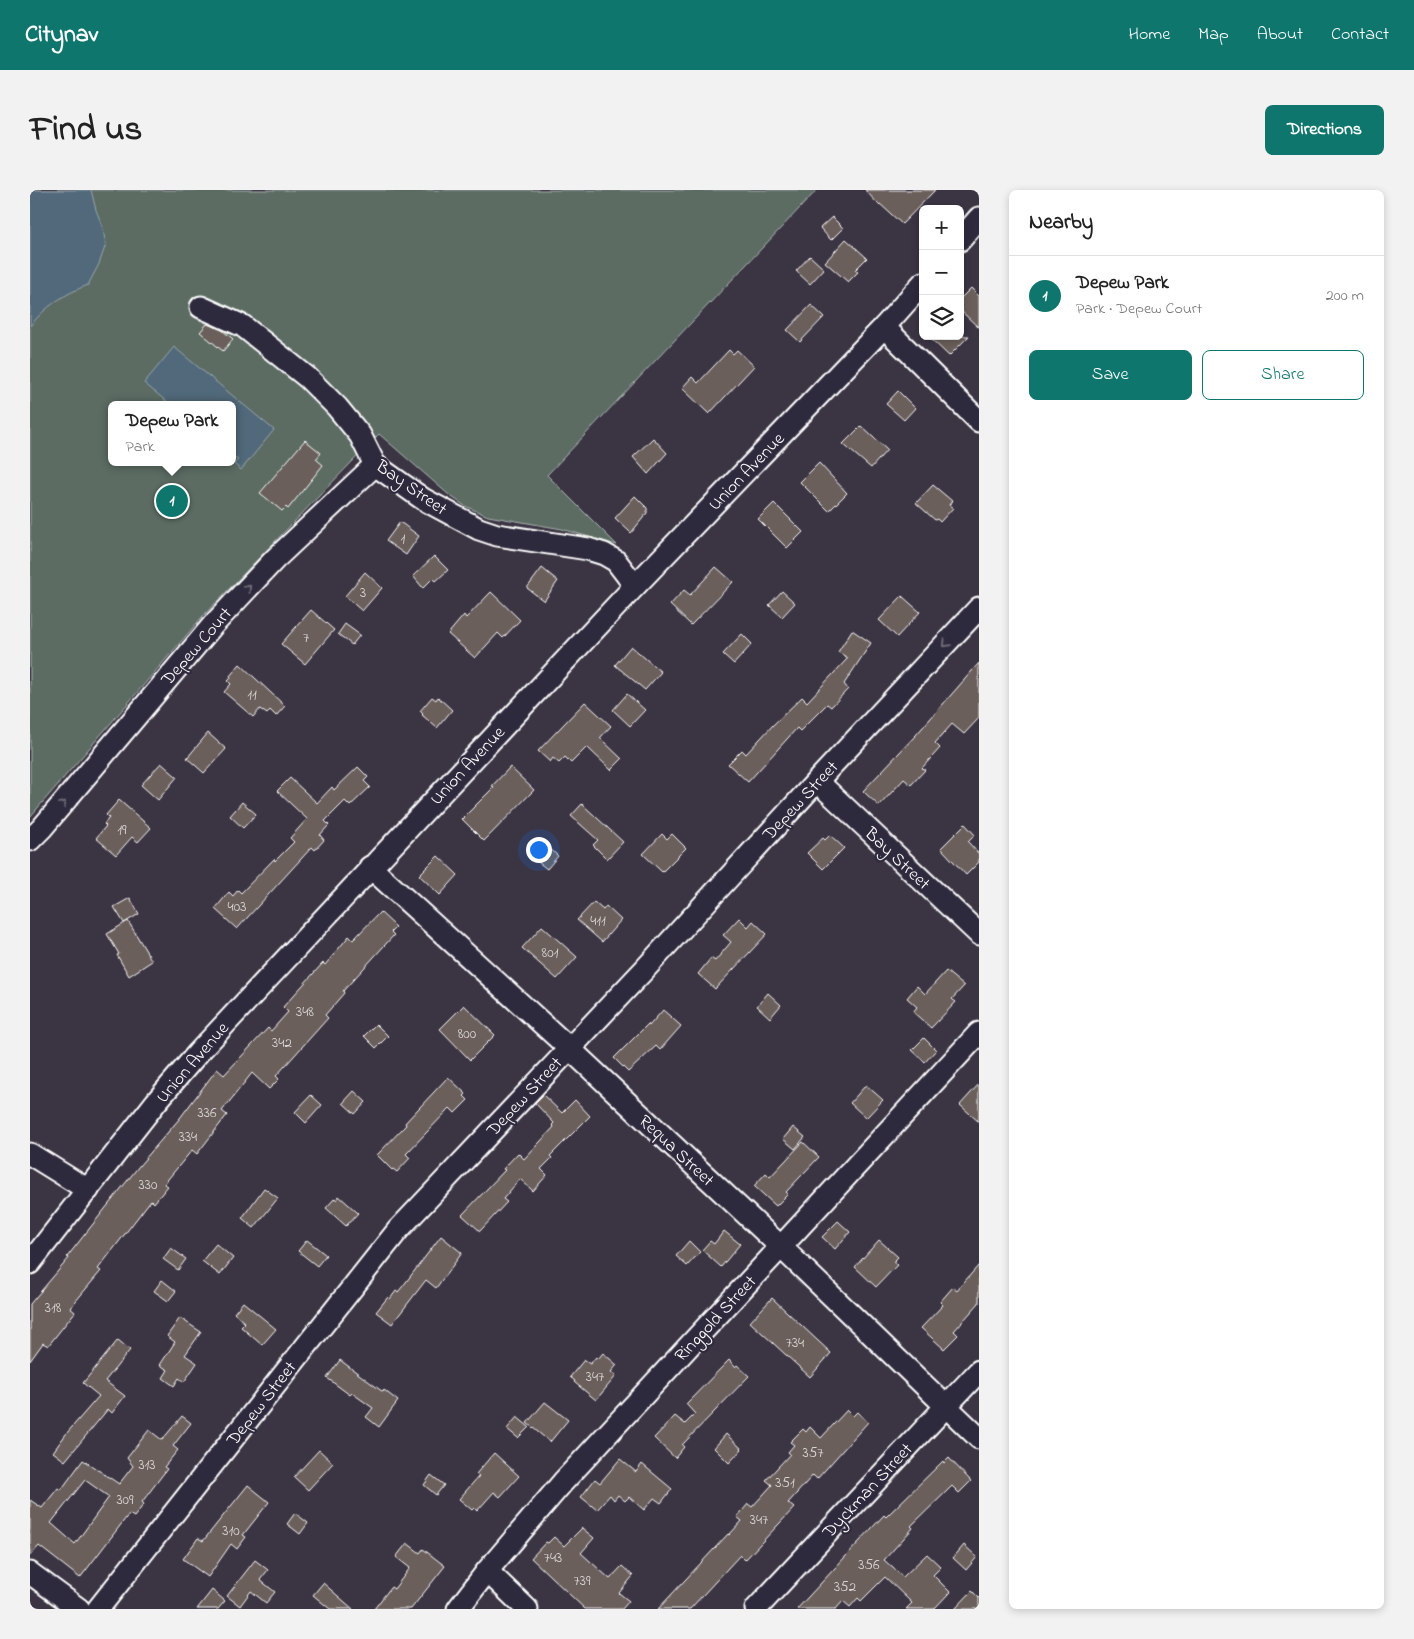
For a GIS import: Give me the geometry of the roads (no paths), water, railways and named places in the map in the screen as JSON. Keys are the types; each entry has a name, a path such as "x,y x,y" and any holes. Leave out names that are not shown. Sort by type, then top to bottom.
{"street":[{"path":"964,235 979,218"},
{"name":"Union Avenue","path":"30,1263 156,1102 198,1053 370,867 635,586 884,327 919,288"},
{"name":"Bay Street","path":"200,307 243,326 308,378 337,407 360,435 375,465 422,499 478,529 497,535 588,549 604,554 616,561 635,586"},
{"path":"884,327 979,421"},
{"name":"Depew Court","path":"30,840 214,624 275,559 375,465"},
{"name":"Depew Street","path":"98,1609 398,1230 644,970 979,608"},
{"name":"Bay Street","path":"816,782 979,934"},
{"name":"Requa Street","path":"370,867 569,1048 781,1247 979,1438"},
{"name":"Ringgold Street","path":"458,1609 487,1571 563,1482 979,1034"},
{"path":"30,1154 88,1190"},
{"name":"Dyckman Street","path":"756,1609 979,1371"},
{"path":"487,1571 527,1609"},
{"path":"30,1574 80,1609"}],"water":[{"path":"30,190 91,190 106,244 99,264 88,285 56,301 42,312 30,326"},
{"path":"174,347 274,430 241,470 236,466 238,460 236,458 236,401 166,401 144,383"}],"place":[{"name":"Depew Park","path":"172,501"}]}
